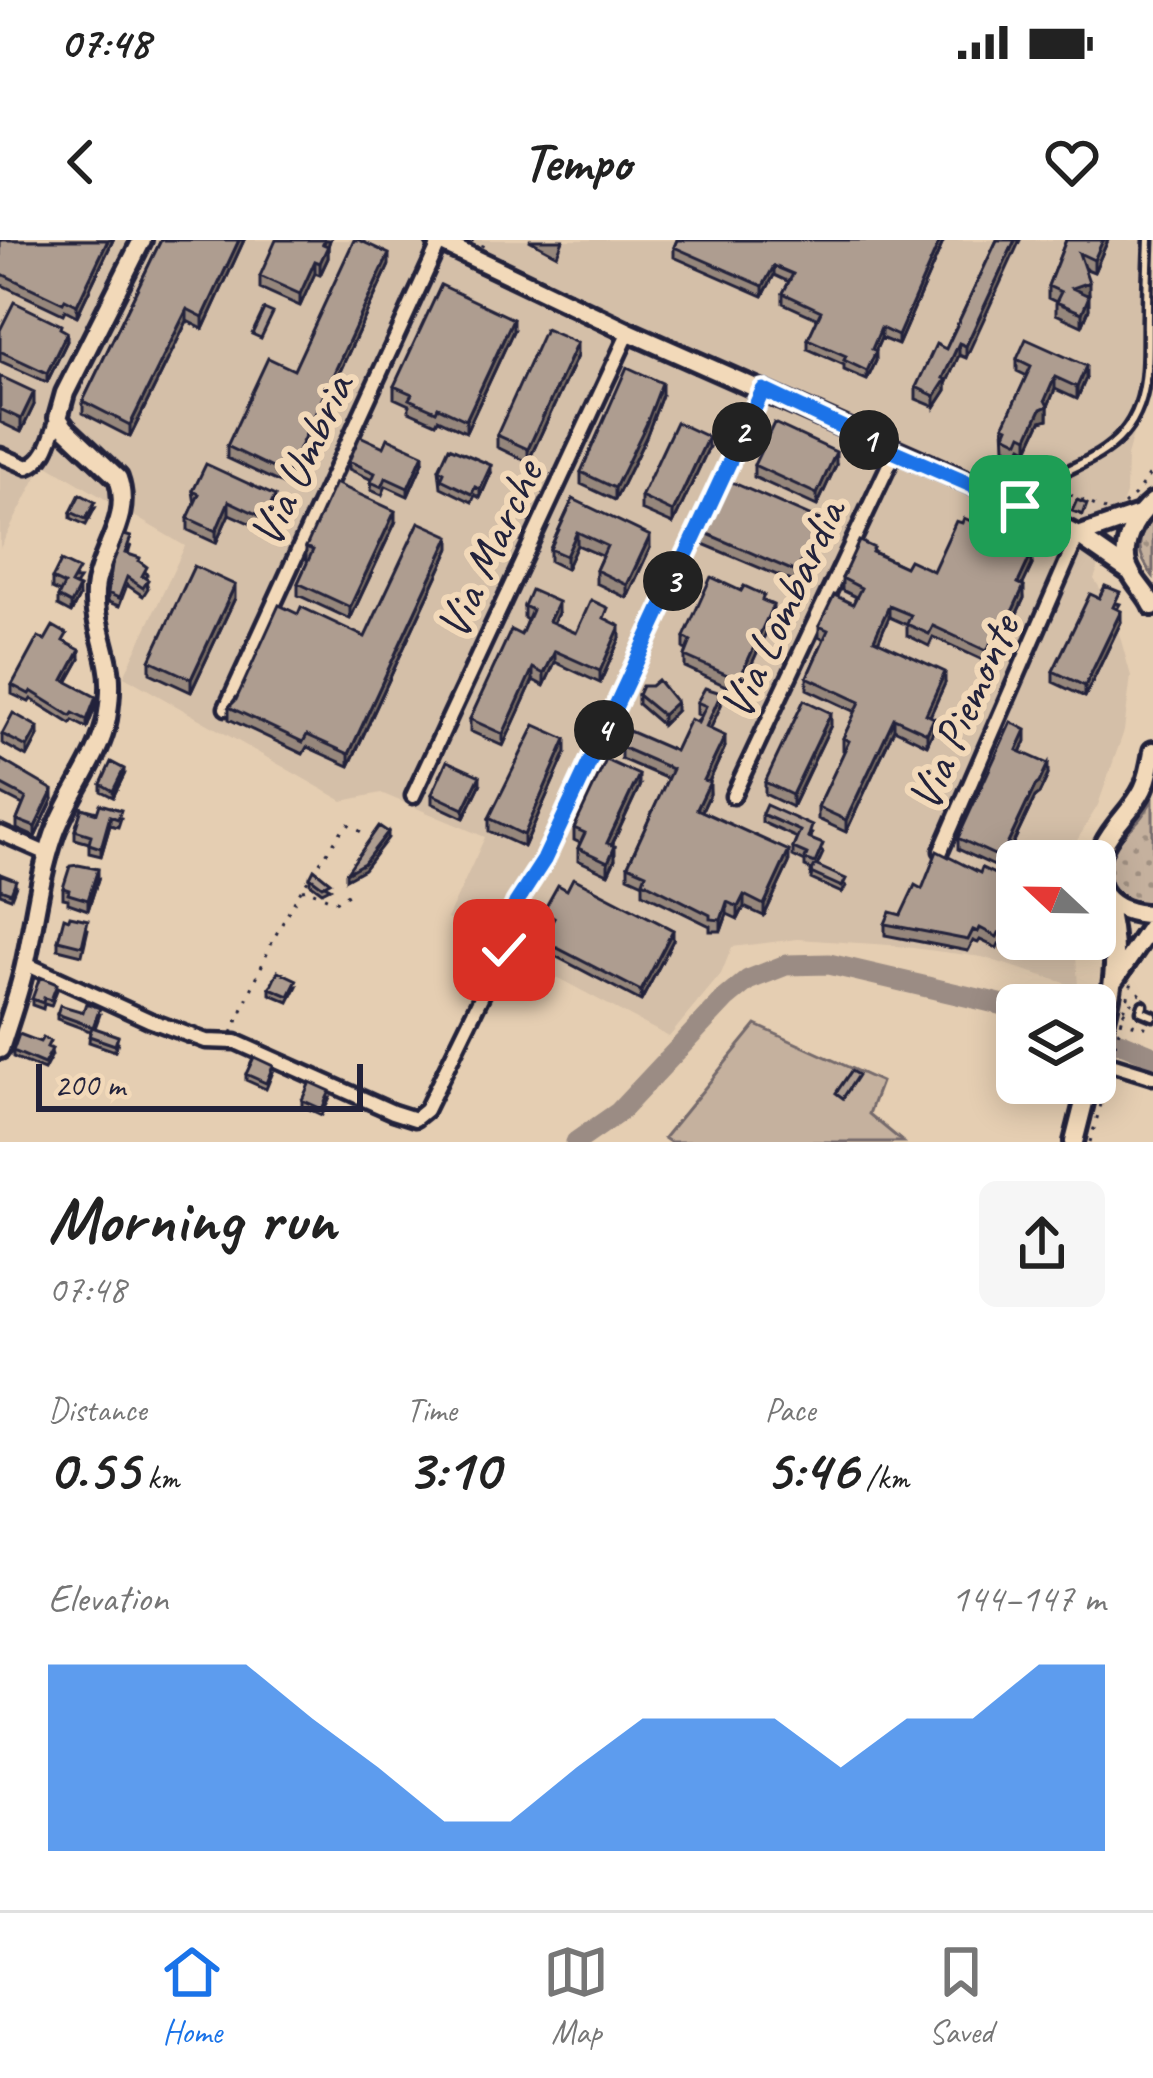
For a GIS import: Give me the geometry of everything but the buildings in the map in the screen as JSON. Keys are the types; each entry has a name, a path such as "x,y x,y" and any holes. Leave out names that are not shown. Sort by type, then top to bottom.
{"main road":[{"path":"0,1049 26,964 48,854 103,735 110,676 97,618 96,584 123,500 118,478 58,418 65,393 142,240"},
{"path":"438,241 474,246 628,332 1042,516 1130,572"},
{"path":"1078,536 1115,525 1149,505"},
{"path":"1149,505 1126,557 1130,572 1153,606"},
{"path":"1107,840 1141,795 1153,751"},
{"path":"1116,905 1129,913 1153,914"},
{"path":"1115,980 1153,923"},
{"path":"1115,960 1115,984"},
{"path":"1074,1142 1084,1104"}],"street":[{"name":"Via Umbria","path":"226,708 438,241"},
{"name":"Via Marche","path":"412,796 628,332"},
{"path":"26,964 149,1020 206,1041 229,1040 415,1119 426,1110 504,950 516,903 544,860 763,390"},
{"path":"0,454 19,465 38,463 58,418"},
{"name":"Via Lombardia","path":"733,796 895,452"},
{"name":"Via Piemonte","path":"941,851 1078,536"},
{"path":"0,833 48,854"},
{"path":"1116,1064 1153,1077"}],"lane":[{"path":"1020,506 1032,489 1110,447 1134,418 1148,375 1149,240"},
{"path":"1042,516 1059,473"},
{"path":"1143,1006 1141,1011 1153,1016"}],"path":[{"path":"474,246 494,252"},
{"path":"1052,488 1113,512 1135,495 1153,470"},
{"path":"1000,486 1038,478 1043,483"},
{"path":"229,1040 301,890 348,824 368,836"},
{"path":"301,890 335,902 348,894"},
{"path":"1136,967 1116,1018 1153,1029"},
{"path":"1090,1142 1102,1104"}],"shaded area":[{"path":"0,240 1153,240 1144,394 1127,456 1126,494 1094,579 1111,605 1131,676 1124,731 1098,805 1077,840 996,840 996,960 1076,960 1078,984 982,957 890,945 797,939 732,947 721,974 669,1037 447,919 485,837 381,793 343,801 124,676 185,546 44,463 0,548"},
{"path":"1153,518 1153,576 1140,547"},
{"path":"1153,799 1153,902 1130,900 1116,890 1116,844"},
{"path":"756,1025 881,1082 869,1114 903,1142 670,1142 664,1138"}],"waterway":[{"path":"576,1142 619,1112 725,999 748,980 786,965 829,964 996,1003"},
{"path":"1116,1041 1153,1056"}],"route":[{"path":"504,950 516,903 544,860 763,390 1020,506"}]}
